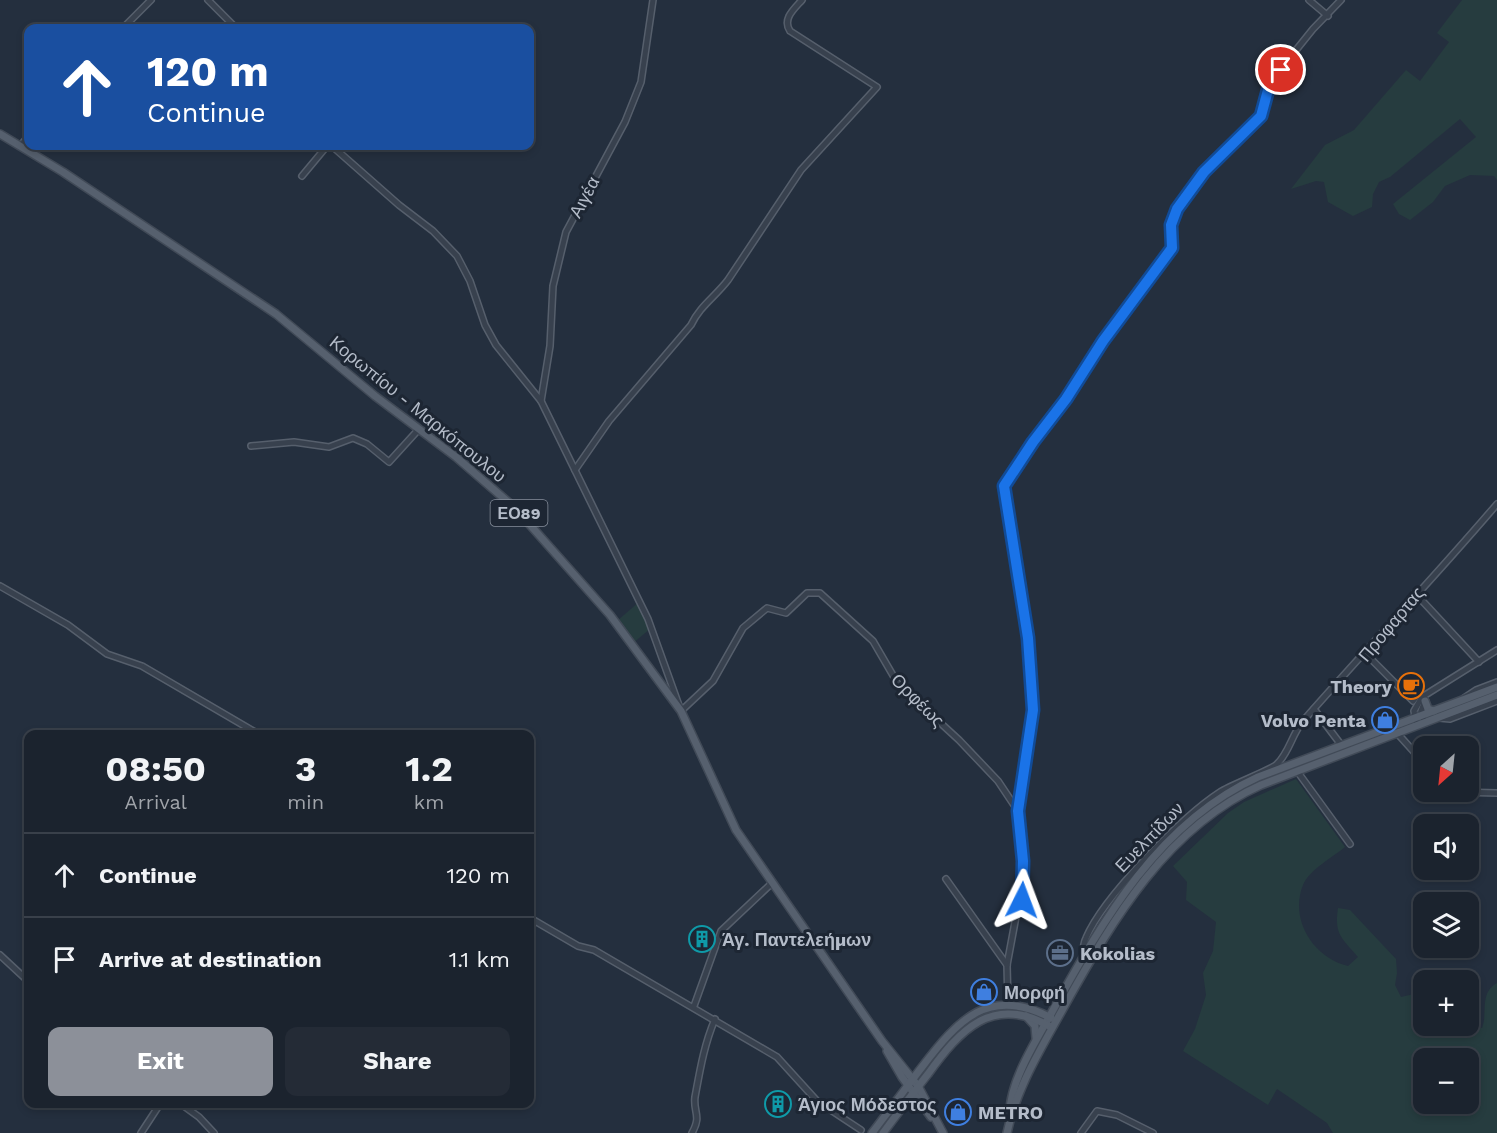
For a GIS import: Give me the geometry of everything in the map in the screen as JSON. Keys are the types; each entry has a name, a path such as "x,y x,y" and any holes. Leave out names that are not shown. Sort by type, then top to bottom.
{"main road":[{"name":"Κορωπίου - Μαρκόπουλου","path":"0,134 24,149"},
{"name":"Κορωπίου - Μαρκόπουλου","path":"26,150 260,302 489,484 538,533 610,615 681,711 724,809 772,883 882,1041 918,1086 941,1130"},
{"path":"1436,714 1462,700 1497,687"},
{"path":"1053,1018 1056,1005 1083,956 1104,921 1137,877 1164,843 1237,784 1268,770 1497,695"},
{"path":"1426,697 1428,709 1436,714"},
{"path":"1010,1120 1012,1098 1035,1043 1105,934 1143,882 1179,842 1231,799 1397,733 1417,721"},
{"path":"873,1133 957,1024 981,1011 1008,1005 1035,1010 1053,1018"},
{"path":"1035,1010 1056,1005"},
{"path":"883,1133 956,1037 969,1026 1000,1014 1024,1015 1048,1026"},
{"path":"1024,1015 1035,1026 1035,1043"},
{"path":"1007,1133 1023,1079 1048,1026"},
{"name":"Κορωπίου - Μαρκόπουλου","path":"882,1041 908,1086 941,1130"}],"street":[{"path":"127,24 151,0"},
{"path":"208,0 232,24"},
{"name":"Αιγέα","path":"541,401 550,346 555,278 566,231 625,122 641,82 652,0"},
{"path":"575,470 609,422 691,325 699,308 717,294 728,280 801,171 877,87 790,31 786,26 787,19 802,0"},
{"path":"1309,0 1328,16"},
{"path":"1018,811 1033,710 1028,638 1004,486 1033,442 1066,399 1103,341 1172,248 1171,225 1177,209 1204,172 1261,116 1271,84 1296,50 1341,0"},
{"path":"20,146 24,142"},
{"path":"302,176 324,150"},
{"path":"337,150 399,205 433,231 457,256 470,281 485,326 503,354 532,387 541,401 575,470 648,619 681,711"},
{"path":"532,387 542,386"},
{"path":"251,446 294,442 329,447 353,438 367,444 389,462 419,429"},
{"name":"Προφαρτας","path":"1268,770 1277,765 1296,730 1314,709 1366,654 1416,593 1497,504"},
{"path":"0,586 68,625 107,654 142,666 251,730"},
{"name":"Ορφέως","path":"681,711 713,681 743,628 767,608 786,613 807,593 820,593 873,641 898,684 959,740 998,781 1018,811 1023,879 1007,965 1008,1005"},
{"path":"1416,593 1479,662"},
{"path":"1417,721 1426,697 1497,650"},
{"path":"1366,654 1413,701 1417,696 1426,697"},
{"path":"1462,700 1476,690 1497,682"},
{"path":"1436,714 1450,720 1497,701"},
{"path":"1314,709 1342,746"},
{"path":"1397,733 1413,751"},
{"path":"1297,771 1350,844"},
{"path":"1479,793 1497,793"},
{"path":"946,879 1007,965"},
{"path":"694,1006 721,931 772,883"},
{"path":"534,920 578,946 594,950 694,1006 777,1057 817,1101 861,1130"},
{"path":"0,954 24,977"},
{"path":"692,1133 698,1119 695,1100 703,1047 715,1019"},
{"path":"141,1133 157,1108"},
{"path":"187,1108 214,1133"},
{"path":"1081,1133 1097,1111 1103,1111 1153,1133"}],"green space":[{"path":"1462,0 1497,0 1497,180 1494,176 1470,175 1445,186 1433,202 1410,220 1399,214 1393,204 1476,137 1460,119 1390,177 1379,182 1373,194 1372,207 1353,216 1328,202 1324,182 1316,181 1291,189 1325,145 1354,130 1406,70 1420,81 1449,42 1437,33"},
{"path":"639,602 650,629 633,643 617,621"},
{"path":"1296,779 1345,847 1306,879 1300,898 1299,911 1302,924 1315,946 1336,962 1348,966 1358,957 1340,936 1337,917 1338,908 1350,910 1396,959 1395,985 1401,997 1413,994 1413,1036 1479,1036 1479,1027 1482,1028 1484,1022 1488,992 1497,983 1497,1133 1333,1133 1327,1123 1277,1089 1268,1105 1183,1051 1195,1029 1206,995 1203,973 1213,951 1216,922 1186,900 1187,882 1173,866 1228,813 1244,802"}],"place":[{"name":"Theory","path":"1411,686"},
{"name":"Volvo Penta","path":"1385,720"},
{"name":"Άγ. Παντελεήμων","path":"702,939"},
{"name":"Kokolias","path":"1060,953"},
{"name":"Μορφή","path":"984,992"},
{"name":"Άγιος Μόδεστος","path":"778,1104"},
{"name":"METRO","path":"958,1112"}],"route":[{"path":"1022,900 1023,861 1018,811 1033,710 1028,638 1004,486 1033,442 1066,399 1103,341 1172,248 1171,225 1177,209 1204,172 1261,116 1268,90 1281,70"}]}
